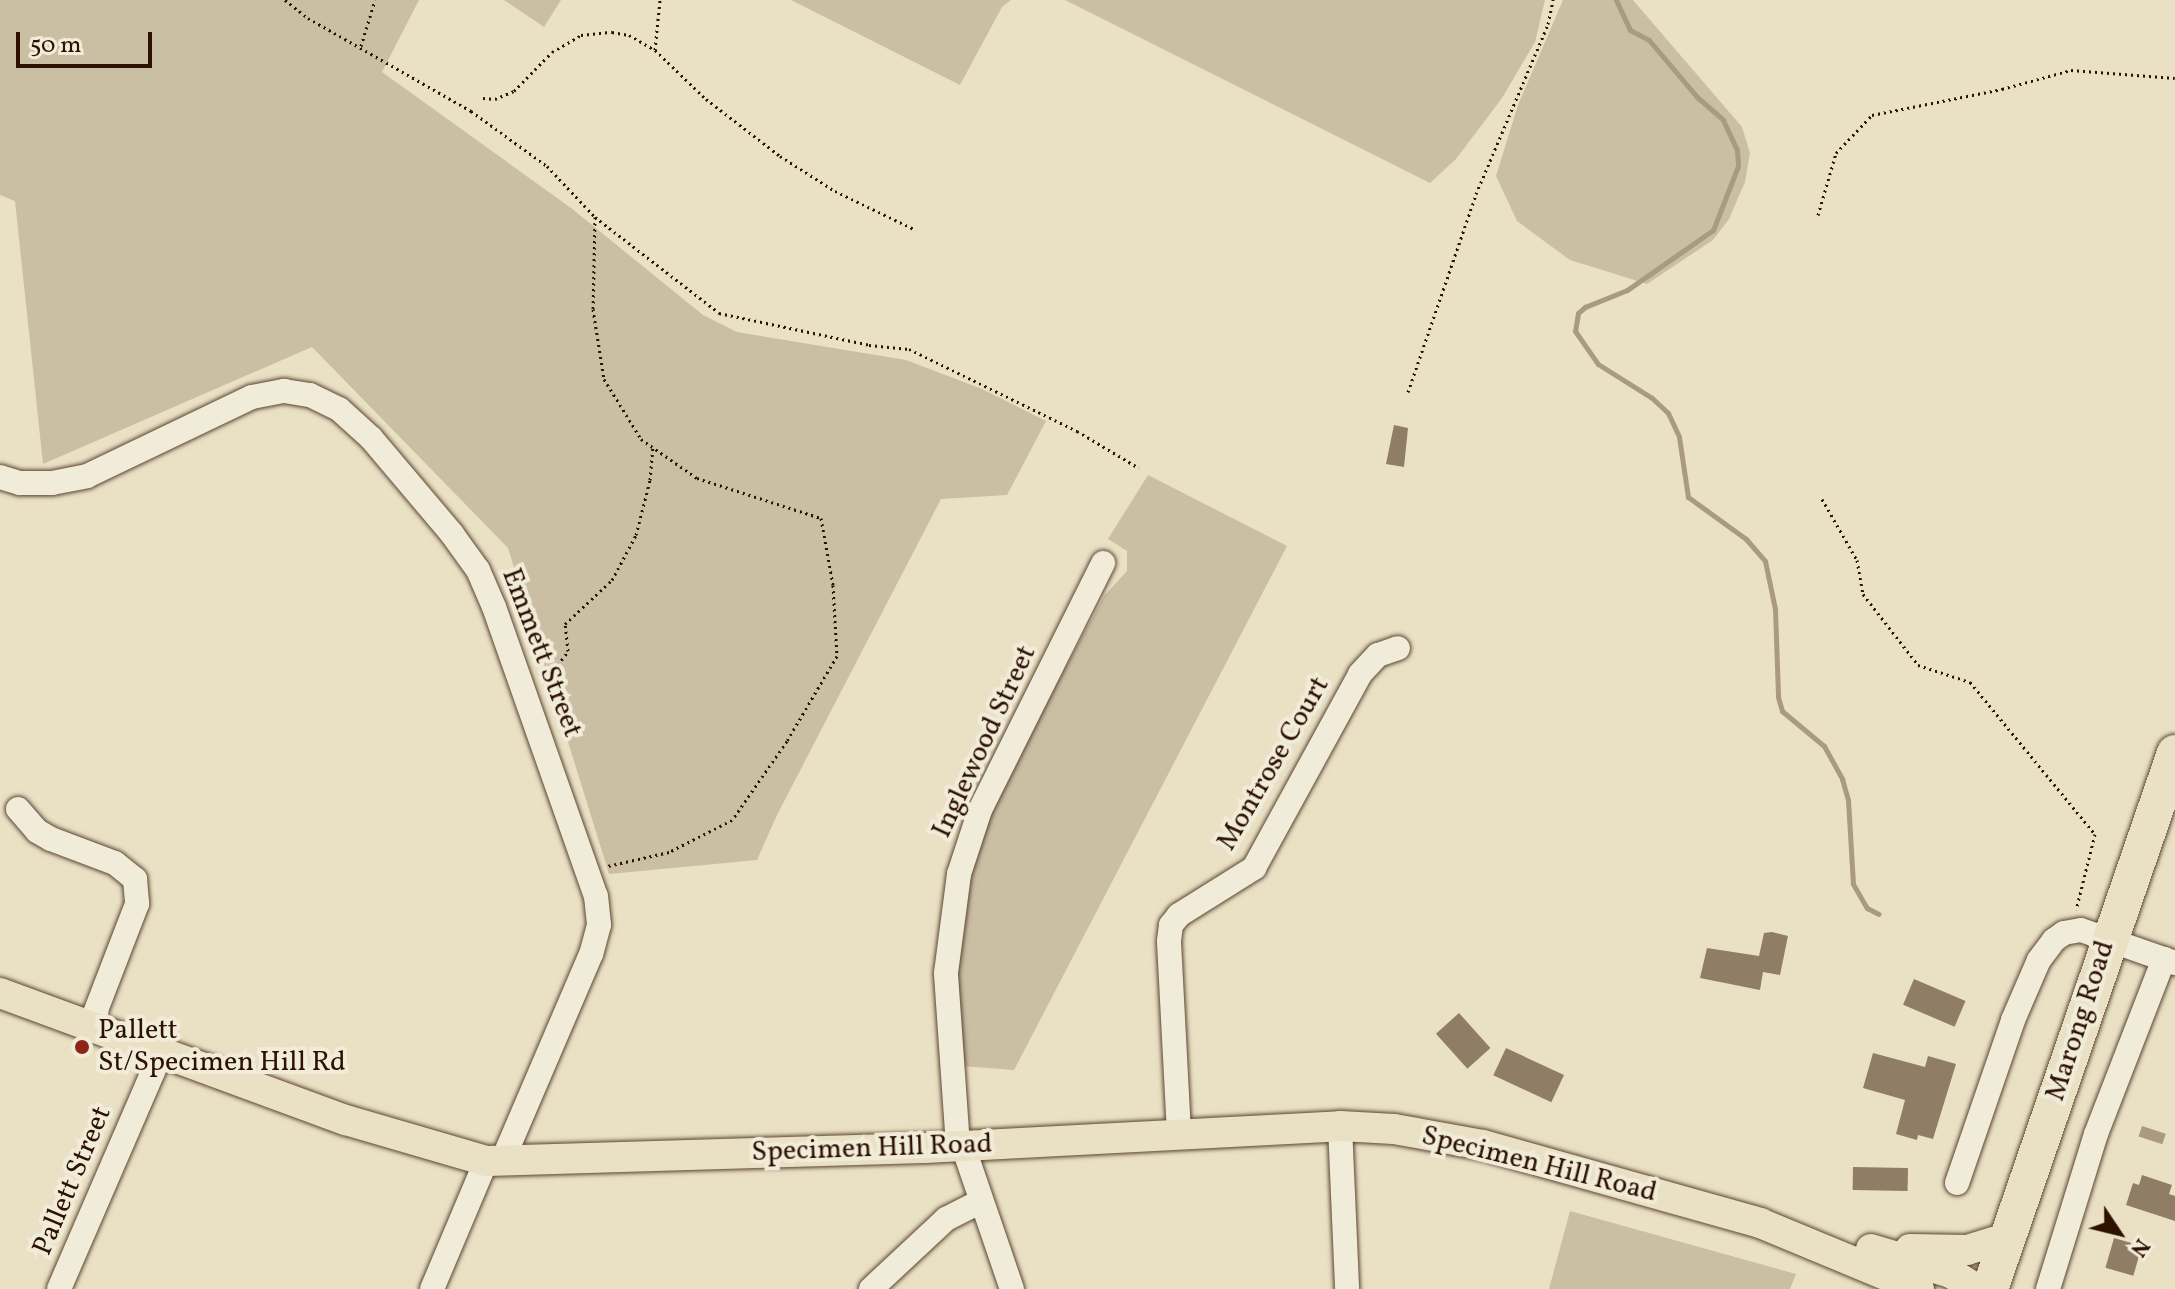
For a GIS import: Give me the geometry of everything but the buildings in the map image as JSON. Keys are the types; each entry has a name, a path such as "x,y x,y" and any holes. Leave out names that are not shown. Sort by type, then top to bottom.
{"highway":[{"name":"Marong Road","path":"1990,1289 2175,753"}],"main road":[{"name":"Specimen Hill Road","path":"0,993 346,1120 494,1161 961,1146 1340,1126 1394,1129 1483,1145 1760,1223 1919,1289"},
{"name":"Specimen Hill Road","path":"1760,1223 1795,1228 1951,1273 1977,1289"},
{"path":"1864,1247 1963,1250 2009,1237"}],"street":[{"name":"Emmett Street","path":"0,477 20,483 52,483 87,476 252,397 284,391 310,395 339,409 371,438 452,534 478,570 589,871 599,925 591,954 432,1289"},
{"name":"Inglewood Street","path":"1012,1289 961,1146 946,973 959,874 980,810 1091,594 1103,563"},
{"name":"Montrose Court","path":"1179,1133 1169,941 1171,925 1179,915 1254,868 1360,674 1378,655 1398,648"},
{"path":"18,809 37,831 51,839 127,870 138,889 137,904 90,1026"},
{"path":"1957,1183 2013,1020 2039,960 2054,940 2070,931 2081,930 2170,961 2096,1134 2048,1289"},
{"name":"Pallett Street","path":"59,1289 161,1053"},
{"path":"1340,1126 1347,1289"},
{"path":"871,1289 946,1219 980,1202"}],"path":[{"path":"285,0 308,18 471,111 547,166 595,217 719,313 869,345 909,349 1077,431 1139,468"},
{"path":"361,47 375,0"},
{"path":"655,50 660,0"},
{"path":"1408,392 1476,194 1548,24 1553,0"},
{"path":"483,98 495,99 514,91 552,52 581,35 620,33 643,41 655,50 695,90 780,156 835,191 916,230"},
{"path":"1818,215 1836,153 1872,115 2002,89 2071,70 2175,78"},
{"path":"589,871 669,852 732,820 787,741 837,656 833,585 821,518 697,478 641,439 604,379 593,309 595,217"},
{"path":"521,684 558,665 568,651 565,624 612,580 636,535 650,480 653,448"},
{"path":"1822,499 1857,560 1863,594 1918,665 1970,682 2095,834 2070,931"}],"shaded area":[{"path":"0,0 419,0 382,72 571,208 703,315 737,332 906,360 982,389 1046,421 1007,495 941,499 777,815 757,860 609,874 508,548 312,347 43,464 15,201 0,195"},
{"path":"504,0 561,0 544,27"},
{"path":"791,0 1011,0 1002,7 960,85"},
{"path":"1065,0 1545,0 1535,42 1502,98 1456,159 1430,183"},
{"path":"1563,0 1633,0 1742,127 1750,153 1745,182 1729,219 1713,240 1647,284 1570,260 1517,221 1496,176 1518,105"},
{"path":"1148,475 1287,546 1014,1070 962,1066 956,998 957,946 975,851 999,791 1104,596 1127,571 1127,551 1108,539"},
{"path":"2142,1126 2166,1134 2162,1144 2139,1136"},
{"path":"1570,1211 1796,1274 1790,1289 1549,1289"}],"waterway":[{"path":"1616,0 1630,30 1649,40 1697,97 1723,120 1737,150 1738,166 1713,230 1627,290 1585,307 1578,313 1575,331 1598,364 1652,398 1668,413 1679,437 1688,497 1746,539 1765,561 1775,609 1778,697 1782,711 1824,746 1842,779 1848,800 1853,884 1867,908 1879,914"}],"place":[{"name":"Pallett St/Specimen Hill Rd","path":"82,1047"}]}
